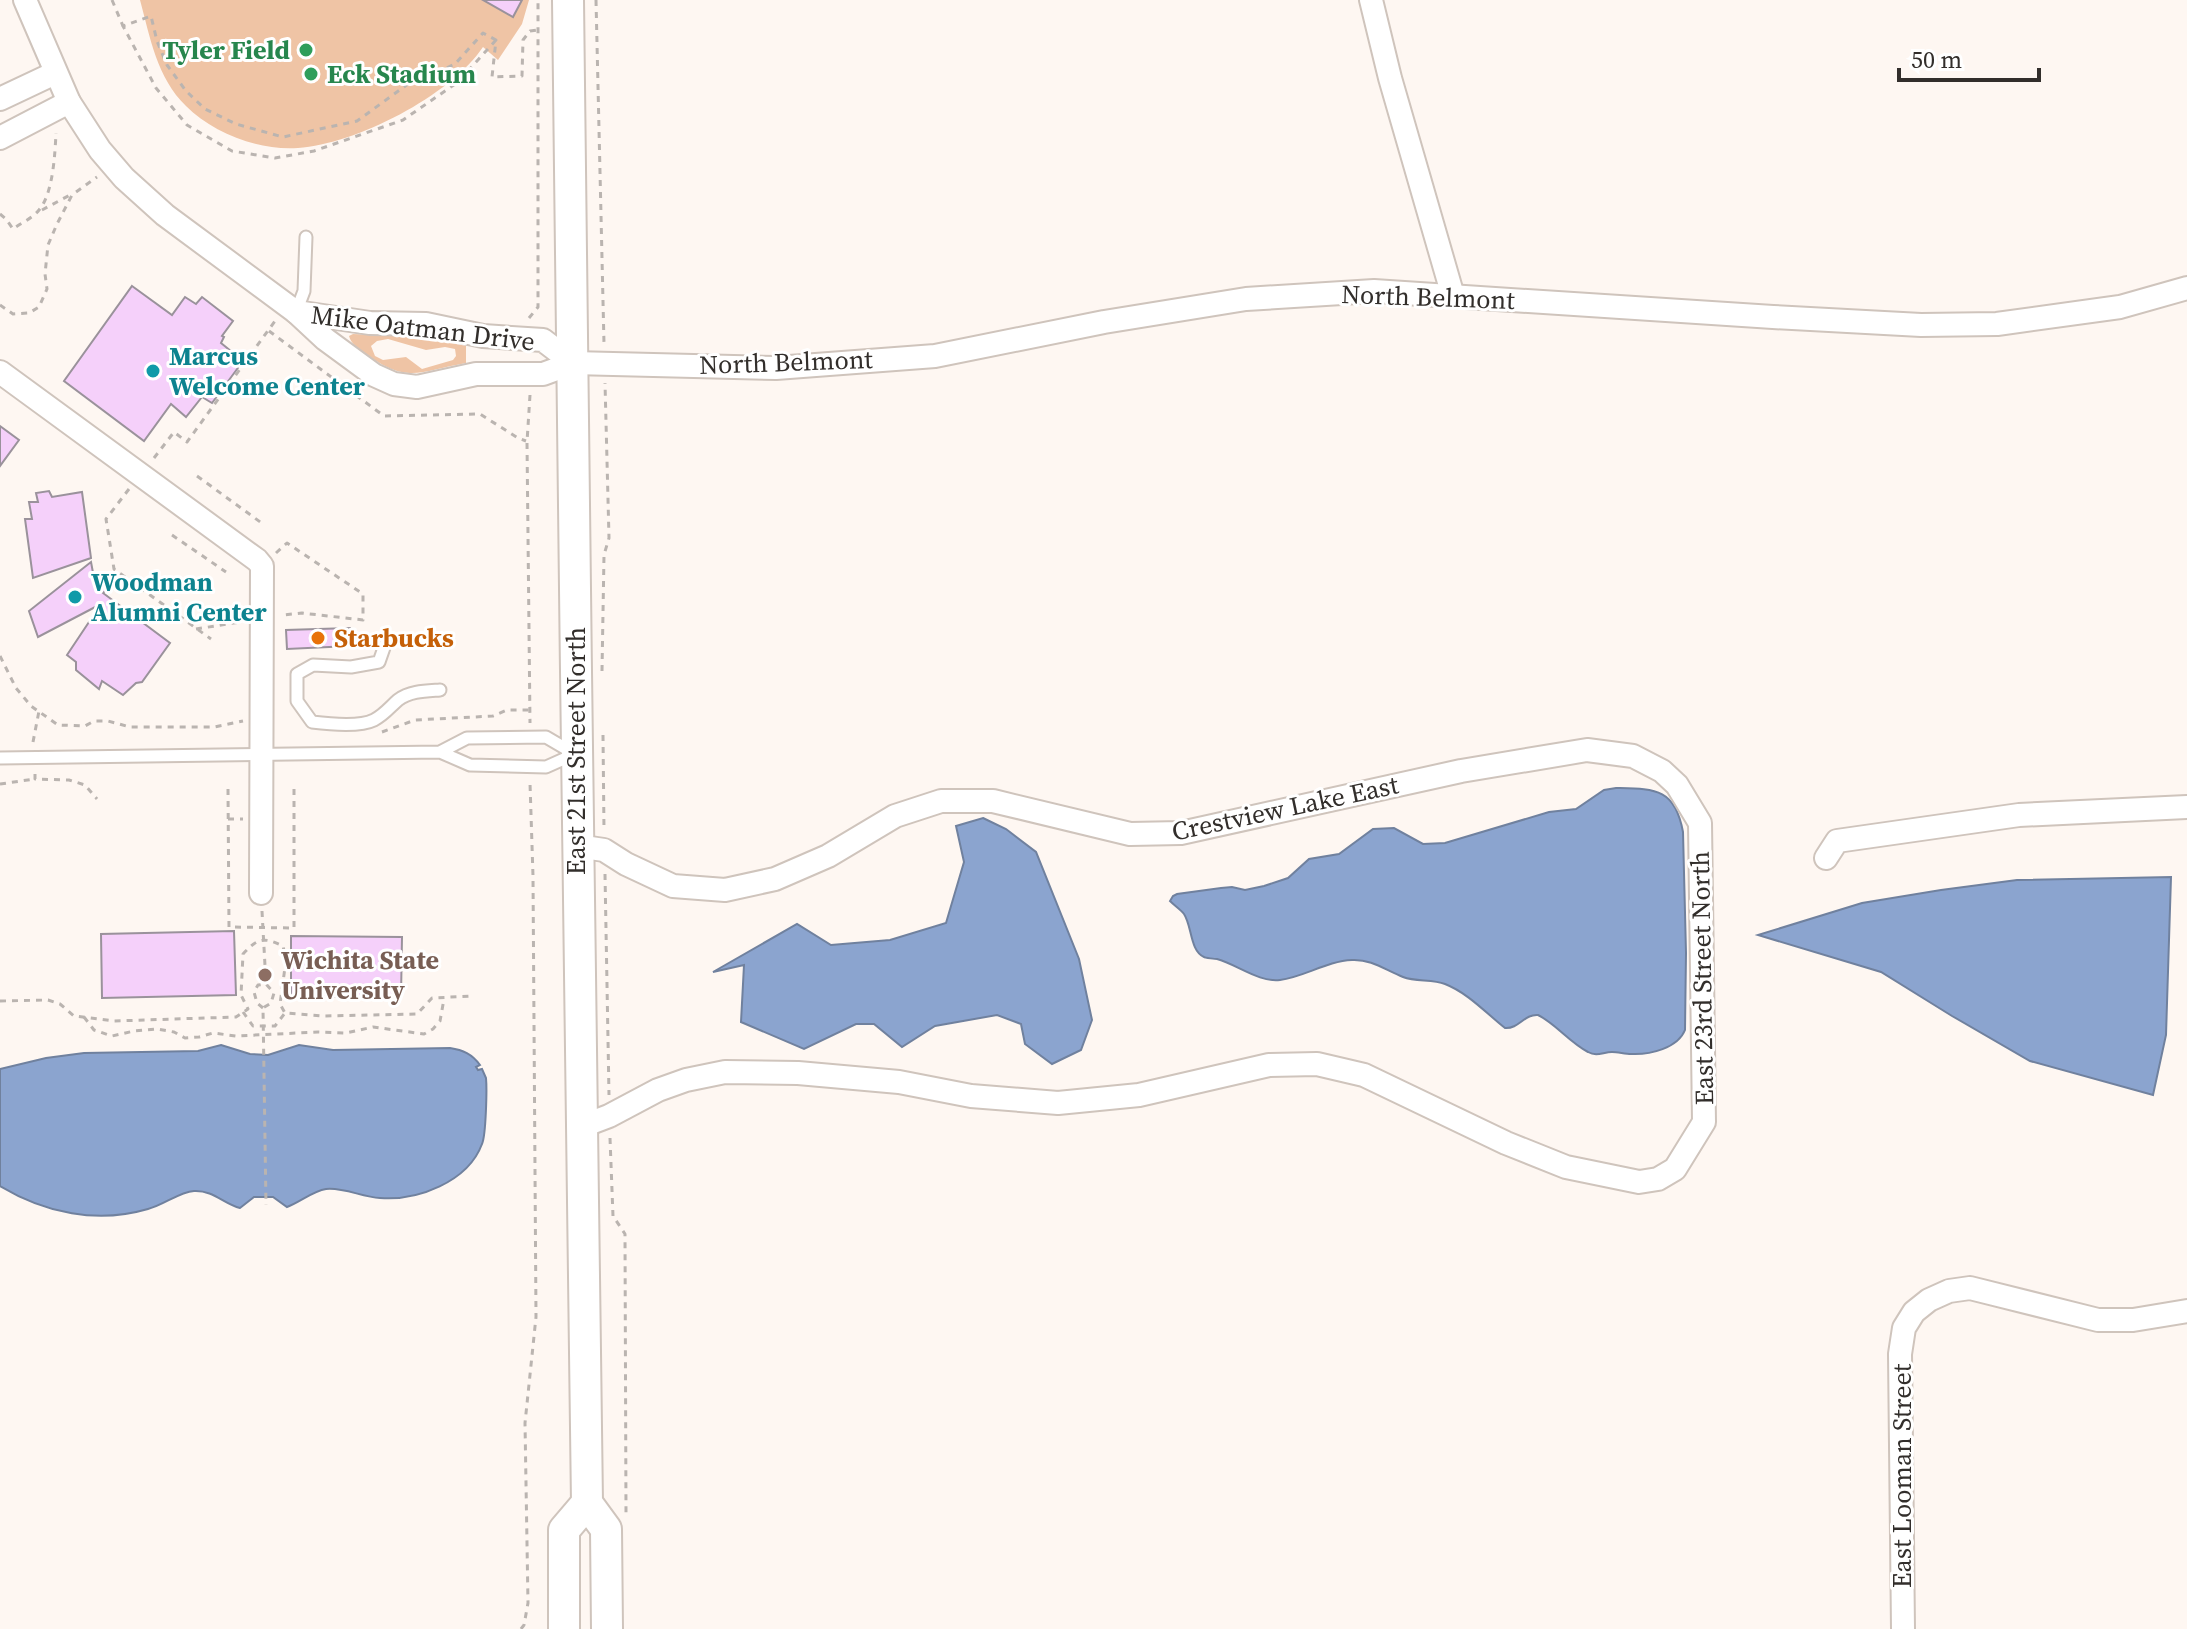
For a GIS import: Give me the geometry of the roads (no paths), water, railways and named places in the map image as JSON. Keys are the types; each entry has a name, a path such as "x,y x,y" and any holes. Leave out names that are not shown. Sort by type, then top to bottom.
{"main road":[{"name":"East 21st Street North","path":"568,0 575,754 591,848 580,1127 587,1503 606,1529 607,1629"},
{"path":"564,1629 564,1530 587,1503"}],"street":[{"name":"Mike Oatman Drive","path":"25,0 55,73 60,107 144,197 367,370 384,381 400,386 426,386 476,374 543,374 573,363"},
{"path":"1371,0 1390,78 1453,296"},
{"path":"0,99 55,73"},
{"path":"0,138 60,107"},
{"name":"North Belmont","path":"573,363 776,368 935,356 1095,324 1246,299 1374,291 1786,318 1982,325 2120,307 2187,288"},
{"name":"Mike Oatman Drive","path":"296,312 370,323 426,324 473,335 528,330 573,363"},
{"path":"0,372 262,566 261,893"},
{"name":"Crestview Lake East","path":"591,848 673,886 725,890 775,879 828,856 895,816 941,801 993,801 1130,834 1181,833 1461,771 1587,750 1633,756 1662,771 1677,785"},
{"name":"East 23rd Street North","path":"580,1127 609,1116 658,1090 725,1072 798,1073 899,1082 971,1096 1058,1103 1139,1095 1269,1065 1317,1064 1364,1075 1506,1143 1566,1167 1639,1182 1658,1179 1675,1169 1704,1122 1700,823 1677,785"},
{"path":"1826,858 1837,841 2019,815 2187,807"},
{"name":"East Looman Street","path":"1903,1629 1900,1354 1907,1323 1914,1312 1929,1300 1949,1291 1970,1288 2098,1320 2133,1320 2187,1311"}],"lane":[{"path":"296,312 304,291 306,237"},
{"path":"386,642 379,662 351,667 313,665 297,674 297,701 312,722 371,722 400,698 416,692 440,690"},
{"path":"440,752 467,738 546,737 575,754"},
{"path":"0,758 440,752 470,765 546,767 575,754"}],"water":[{"path":"1604,790 1652,791 1669,799 1683,832 1685,1030 1670,1046 1655,1052 1591,1053 1538,1015 1505,1028 1453,988 1440,982 1408,979 1366,961 1343,961 1289,978 1264,979 1224,961 1199,954 1184,914 1170,901 1177,894 1232,887 1245,890 1288,878 1309,859 1339,854 1373,829 1394,828 1423,844 1445,843 1549,812 1576,809"},
{"path":"983,818 1006,829 1036,852 1079,959 1092,1020 1081,1050 1052,1064 1025,1044 1021,1024 997,1015 935,1026 902,1047 874,1024 856,1024 804,1049 741,1022 744,965 713,972 797,924 831,945 890,940 946,923 964,862 956,826"},
{"path":"2171,877 2166,1035 2153,1095 2030,1061 1881,972 1758,935 1862,903 1941,890 2017,880"},
{"path":"221,1045 250,1054 268,1055 299,1045 333,1050 450,1048 463,1051 477,1061 480,1065 476,1067 482,1069 486,1078 482,1144 475,1157 453,1179 425,1192 394,1198 326,1189 287,1207 273,1197 254,1197 240,1208 207,1193 194,1191 148,1209 110,1216 53,1209 0,1186 0,1069 84,1053 198,1051"}],"place":[{"name":"Tyler Field","path":"306,50"},
{"name":"Eck Stadium","path":"311,74"},
{"name":"Marcus Welcome Center","path":"153,371"},
{"name":"Woodman Alumni Center","path":"75,597"},
{"name":"Starbucks","path":"318,638"},
{"name":"Wichita State University","path":"265,975"}]}
